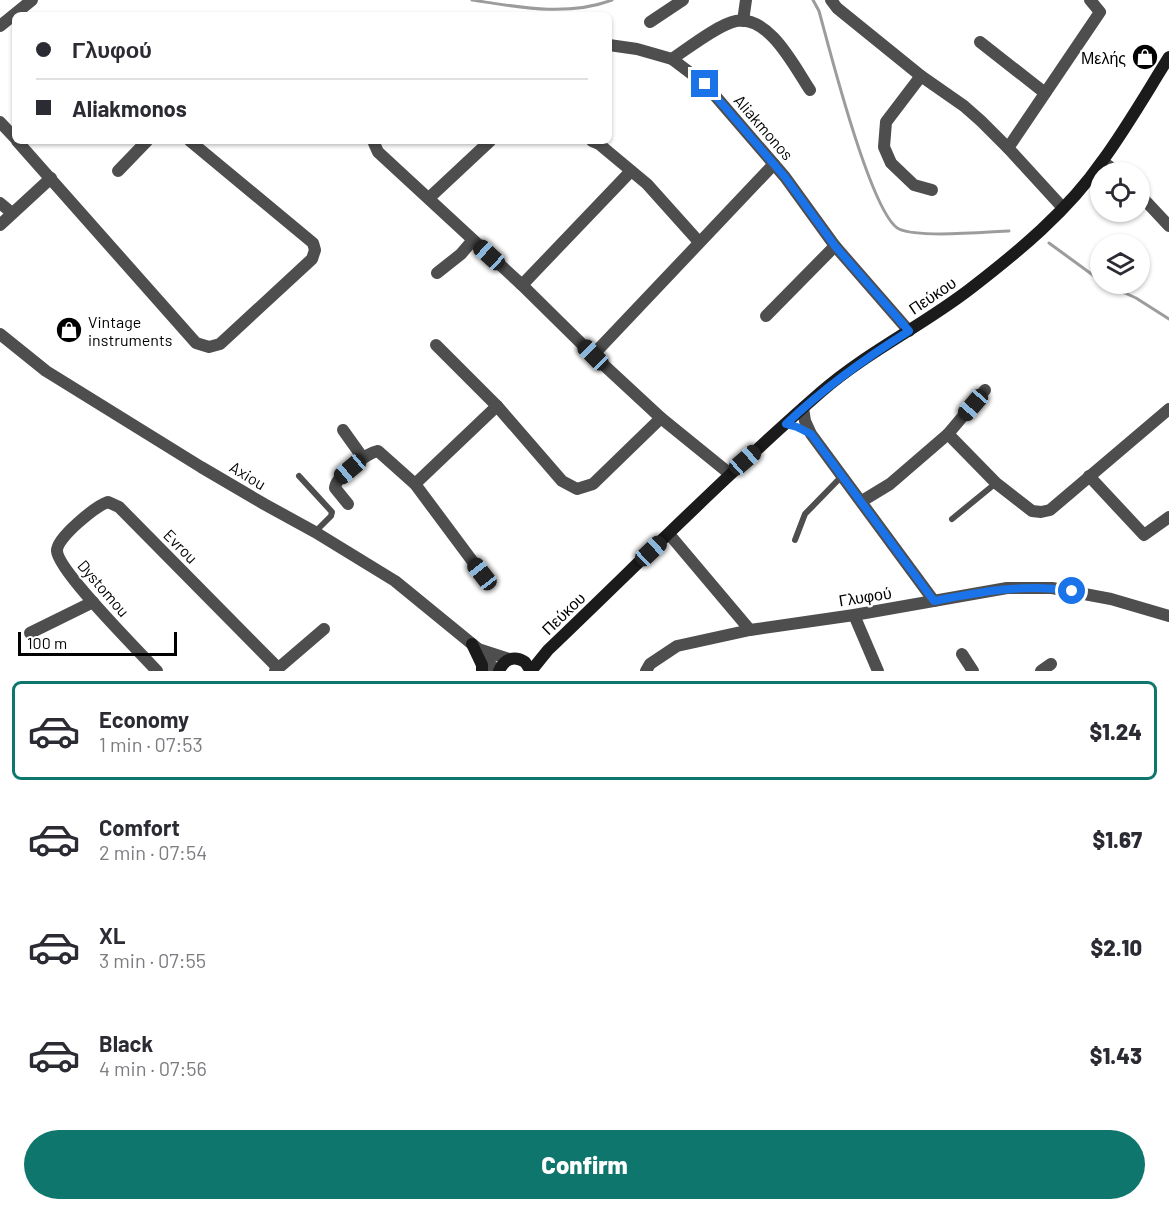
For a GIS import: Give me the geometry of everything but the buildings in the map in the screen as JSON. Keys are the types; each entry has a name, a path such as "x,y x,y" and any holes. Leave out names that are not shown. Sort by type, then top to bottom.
{"main road":[{"name":"Πεύκου","path":"1103,162 1169,57"},
{"name":"Πεύκου","path":"531,671 548,650 730,474 803,408 865,358 909,331 1017,252 1063,208 1090,177"},
{"path":"474,646 482,665 482,671"},
{"name":"Πεύκου","path":"514,659 548,650"},
{"path":"498,671 502,664 514,659 527,663 531,671"}],"street":[{"path":"17,12 32,0"},
{"path":"650,22 683,0"},
{"path":"743,21 746,0"},
{"path":"831,0 837,8 921,76 964,106 1008,148 1063,208"},
{"path":"1008,148 1100,12 1090,0"},
{"path":"0,26 12,16"},
{"path":"672,59 714,31 735,21 755,22 773,36 810,90"},
{"path":"980,42 1045,93"},
{"name":"Aliakmonos","path":"612,45 637,49 672,59 705,84 774,164 835,246 909,331"},
{"path":"921,76 886,122 884,147 891,164 914,185 932,190"},
{"path":"0,122 12,136"},
{"path":"20,144 196,343 209,347 220,344 312,259 315,250 313,243 194,144"},
{"path":"118,171 144,144"},
{"path":"374,144 378,152 522,285 593,355 661,418 730,474"},
{"path":"429,198 487,144"},
{"path":"599,144 647,184 699,242"},
{"path":"593,355 774,164"},
{"path":"522,285 631,171"},
{"path":"0,225 51,178"},
{"path":"0,203 12,213"},
{"path":"1150,206 1169,226"},
{"path":"437,273 461,254 473,240"},
{"path":"766,316 835,246"},
{"name":"Axiou","path":"0,334 46,371 395,581 474,646 498,671"},
{"path":"436,345 497,406 562,481 577,489 593,484 661,418"},
{"path":"862,501 890,484 948,434 985,390"},
{"path":"415,484 497,406"},
{"path":"803,408 805,421 811,434 934,601"},
{"path":"948,434 996,483 1032,511 1041,512 1050,510 1169,409"},
{"path":"786,424 811,434"},
{"path":"343,430 363,458"},
{"path":"348,504 335,488 335,483 363,458 378,451 415,484 482,574"},
{"path":"1089,476 1144,536 1169,517"},
{"name":"Evrou","path":"57,550 60,540 100,505 108,502 118,507 277,669"},
{"path":"669,534 750,630"},
{"name":"Dystomou","path":"57,550 61,563 93,602 157,671"},
{"name":"Γλυφού","path":"646,671 650,664 677,646 750,630 854,615 1007,588 1052,588 1111,599 1169,616"},
{"path":"30,633 93,602"},
{"path":"854,615 878,671"},
{"path":"277,669 324,629"},
{"name":"Axiou","path":"474,646 514,659"},
{"path":"962,654 973,671"}],"lane":[{"path":"298,476 332,512 331,516 315,532"},
{"path":"795,540 805,514 843,476"},
{"path":"952,519 996,483"}],"waterway":[{"path":"472,0 542,9 578,8 612,0"},
{"path":"813,0 819,11 841,92 864,163 888,217 899,229 908,232 952,234 1009,231"},
{"path":"1049,243 1090,273"},
{"path":"1127,294 1169,319"}],"place":[{"name":"Μελής","path":"1145,57"},
{"name":"Vintage instruments","path":"69,330"}],"route":[{"path":"705,84 785,177 835,246 909,331 857,364 823,390 786,424 811,434 934,601 1007,588 1052,588 1072,591"}]}
